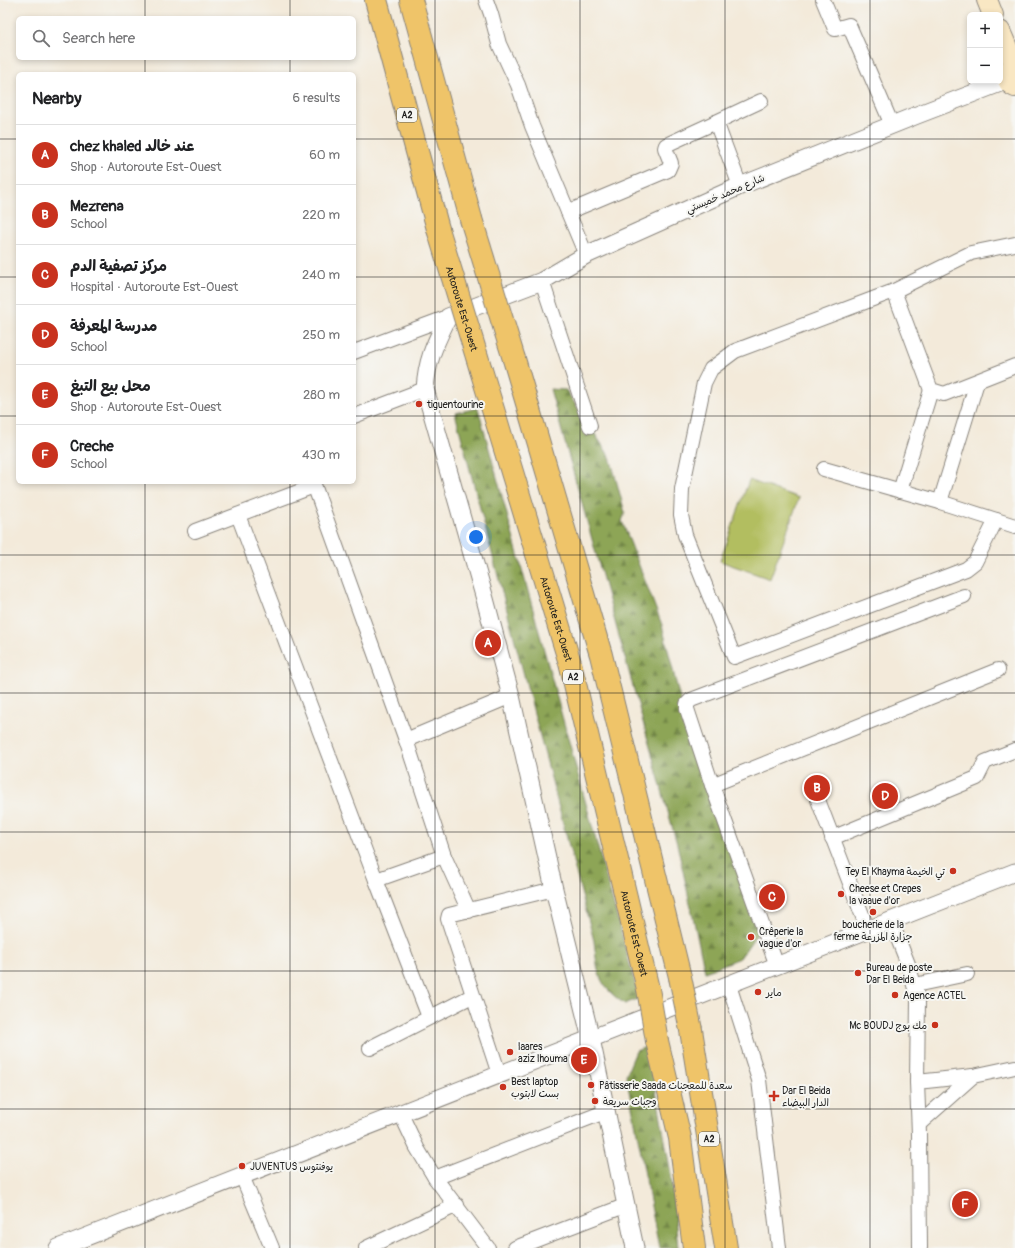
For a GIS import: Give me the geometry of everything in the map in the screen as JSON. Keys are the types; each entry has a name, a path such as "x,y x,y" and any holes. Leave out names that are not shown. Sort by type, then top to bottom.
{"highway":[{"name":"Autoroute Est-Ouest","path":"376,0 438,229 570,663 648,990 657,1041 680,1138 694,1248"},
{"name":"A2","path":"411,0 471,219 514,359 601,655 680,977 691,1030 726,1248"}],"main road":[{"path":"987,0 992,12"},
{"path":"1003,41 1013,75"}],"street":[{"path":"486,0 492,14 499,44 518,85 532,126 586,255"},
{"path":"824,0 835,29 849,25 892,125"},
{"name":"شارع محمد خميستي","path":"448,318 542,281 586,255 740,186 1013,75"},
{"path":"568,212 668,170 671,163 665,148 666,144 761,101"},
{"path":"716,122 740,186"},
{"path":"996,520 975,562 966,569 734,658 686,535 681,515 682,489 704,383 711,369 736,351 894,292 971,253 1015,244"},
{"path":"542,281 590,426"},
{"path":"894,292 931,390 900,491"},
{"path":"356,351 448,318"},
{"path":"448,318 429,357 426,369 425,389 511,696 554,889 607,1110 635,1248"},
{"path":"931,390 944,394 1015,366"},
{"path":"940,502 977,382"},
{"path":"356,415 425,389"},
{"path":"824,469 940,502 1015,526"},
{"path":"195,531 314,484 406,740 444,856 469,910"},
{"path":"238,515 429,1017"},
{"path":"778,966 712,785 687,709 687,704 691,700 964,596"},
{"path":"712,785 998,670"},
{"path":"406,740 511,696"},
{"path":"832,838 976,778 985,762 1015,750"},
{"path":"818,800 868,930"},
{"path":"376,880 444,856"},
{"path":"58,1248 400,1112 591,1039 1015,872"},
{"path":"499,1074 472,996 448,919 449,915 452,913 554,889"},
{"path":"892,921 915,984 918,999 917,1082 919,1124 920,1248"},
{"path":"915,984 967,974"},
{"path":"729,985 759,1080 779,1248"},
{"path":"370,1048 472,996"},
{"path":"917,1082 973,1076 1015,1067"},
{"path":"919,1124 973,1076"},
{"path":"435,1178 607,1110"},
{"path":"400,1112 417,1148 435,1178 457,1205 488,1248"},
{"path":"242,1176 272,1248"},
{"path":"366,1248 390,1244 457,1205"},
{"path":"515,1248 627,1205"}],"green space":[{"path":"550,389 566,390 610,457 625,513 622,521 662,625 679,695 758,932 740,958 705,972 677,844"},
{"path":"478,408 639,998 625,1004 609,991 600,978 594,941 455,413"},
{"path":"749,480 799,498 770,579 720,561"},
{"path":"648,1046 671,1174 678,1248 659,1248 626,1075 636,1051"}],"place":[{"name":"tiguentourine","path":"419,404"},
{"name":"chez khaled عند خالد","path":"488,643"},
{"name":"Mezrena","path":"817,788"},
{"name":"مدرسة المعرفة","path":"885,796"},
{"name":"Tey El Khayma تي الخيمة","path":"953,871"},
{"name":"Cheese et Crepes la vaaue d'or","path":"841,894"},
{"name":"مركز تصفية الدم","path":"772,897"},
{"name":"boucherie de la ferme جزارة المزرعة","path":"873,912"},
{"name":"Crêperie la vague d'or","path":"751,937"},
{"name":"Bureau de poste Dar El Beida","path":"858,973"},
{"name":"ماير","path":"758,992"},
{"name":"Agence ACTEL","path":"895,995"},
{"name":"Mc BOUDJ مك بوج","path":"935,1025"},
{"name":"laares aziz lhouma","path":"510,1052"},
{"name":"محل بيع التبغ","path":"584,1060"},
{"name":"Pâtisserie Saada سعدة للمعجنات","path":"591,1085"},
{"name":"Best laptop بست لابتوب","path":"503,1087"},
{"name":"Dar El Beida الدار البيضاء","path":"774,1096"},
{"name":"وجبات سريعة","path":"595,1101"},
{"name":"JUVENTUS يوفنتوس","path":"242,1166"},
{"name":"Creche","path":"965,1204"}]}
